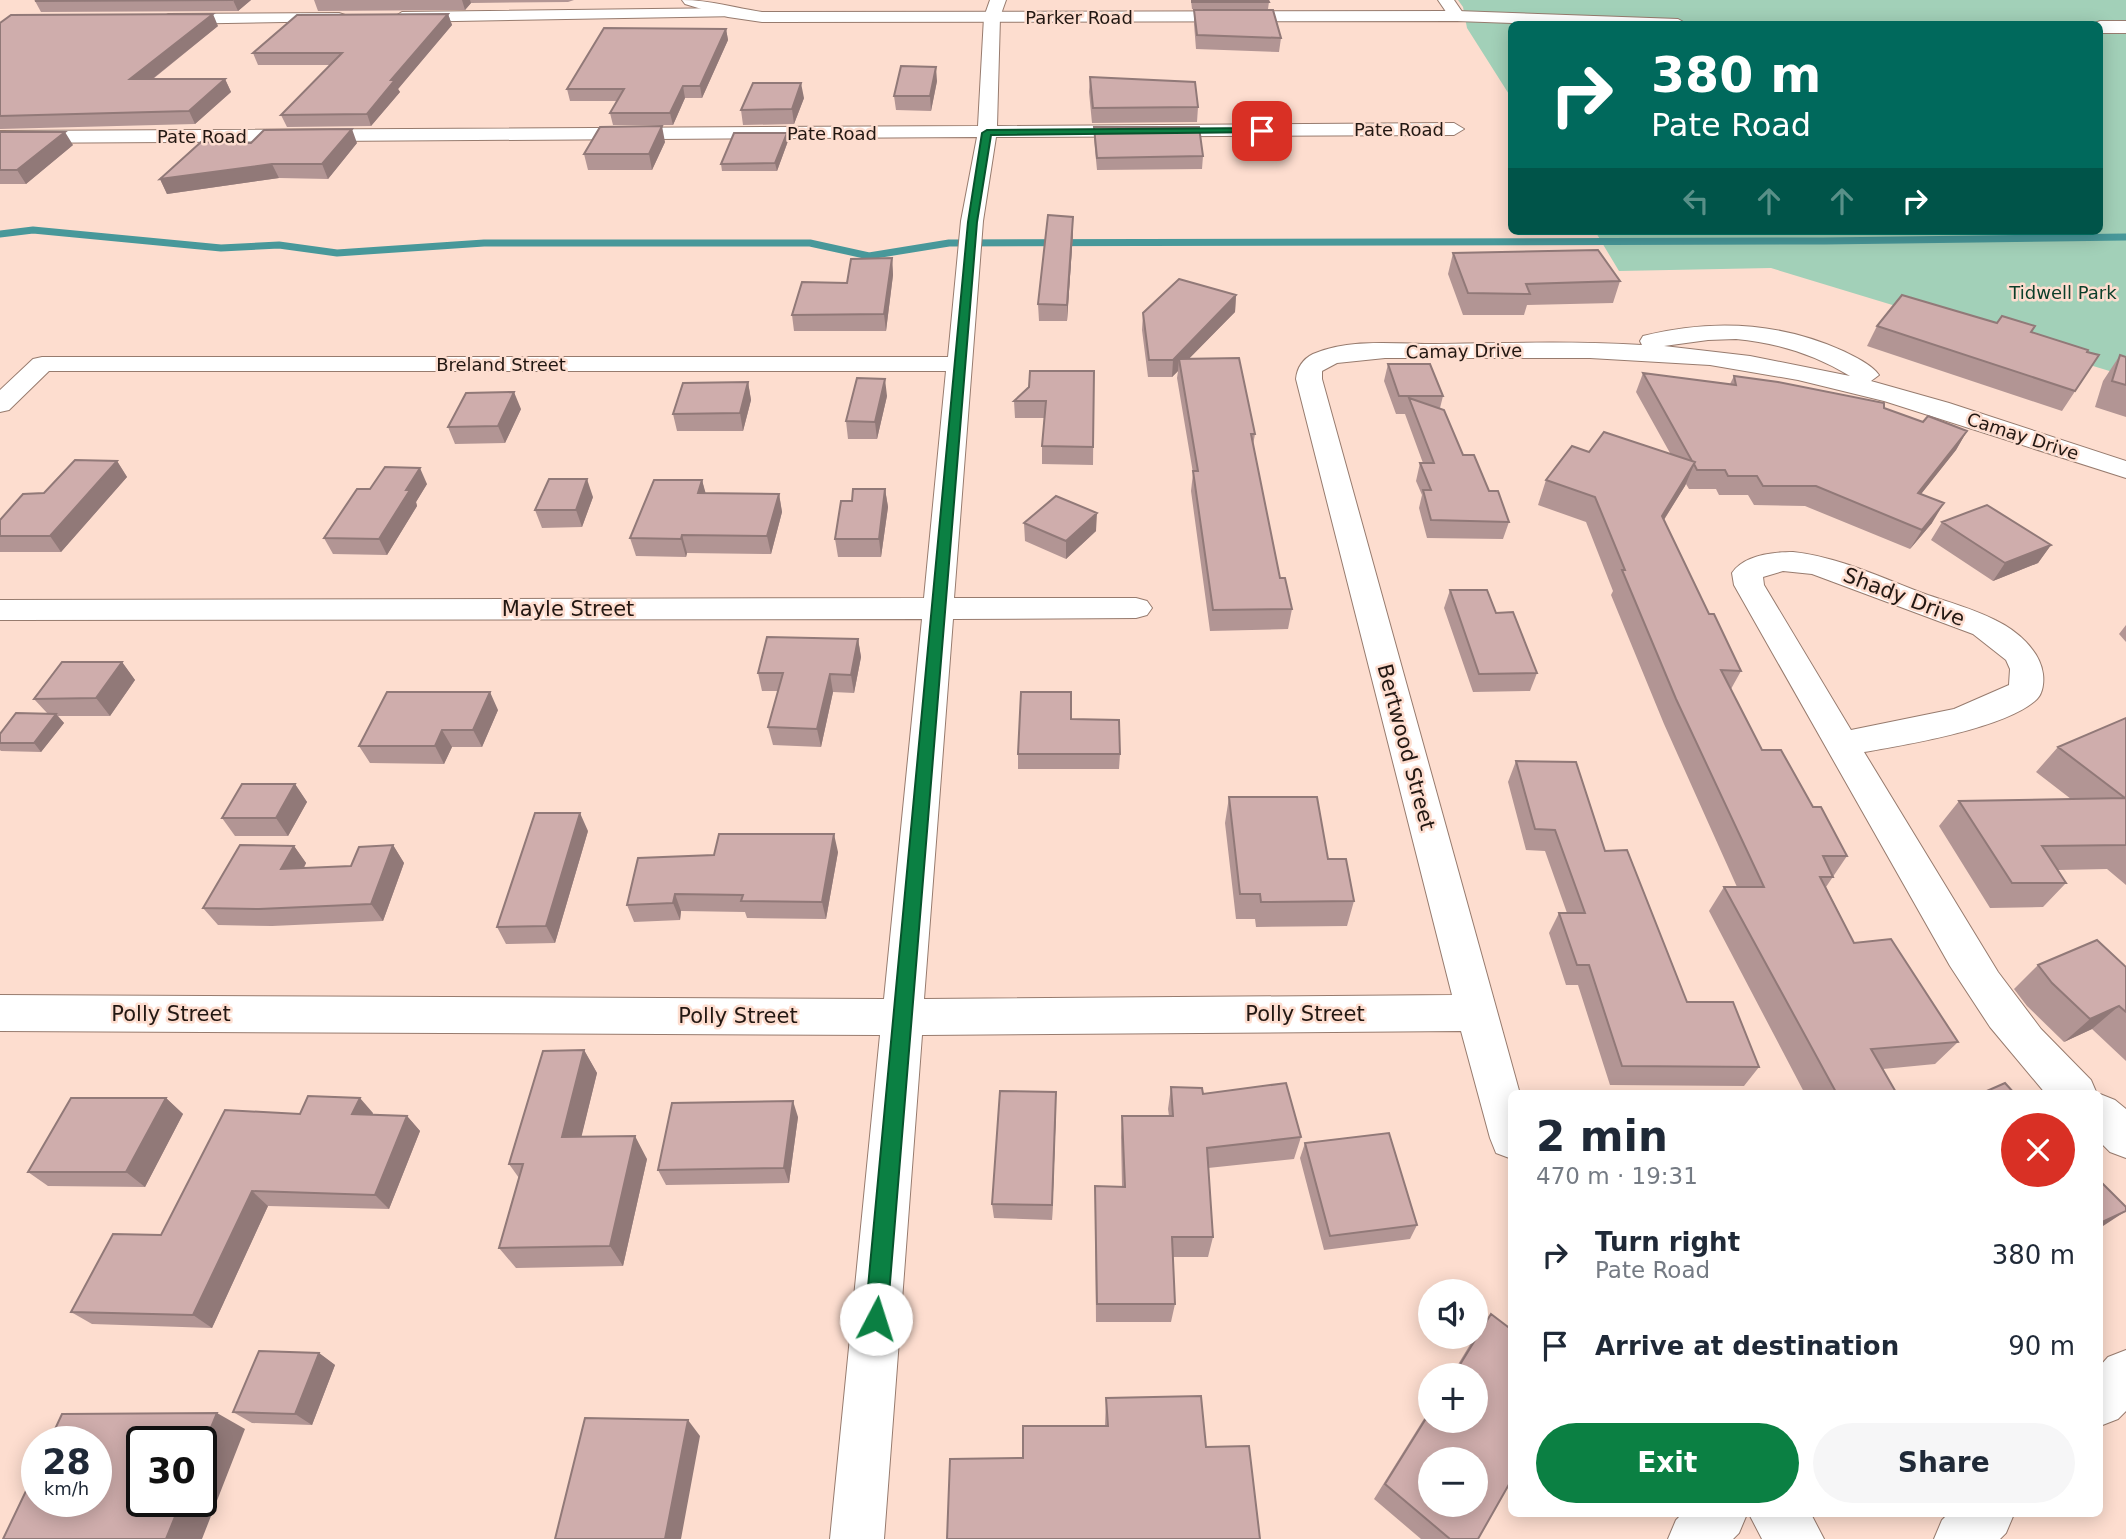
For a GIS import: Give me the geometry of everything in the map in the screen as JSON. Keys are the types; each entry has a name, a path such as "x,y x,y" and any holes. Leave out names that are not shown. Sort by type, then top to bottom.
{"main road":[{"name":"Parker Road","path":"691,0 734,13 762,17 995,9 1457,16 1595,21"},
{"path":"2103,27 2126,27"}],"street":[{"path":"1446,0 1457,16"},
{"path":"857,1539 971,240 987,133 995,9"},
{"path":"387,18 714,16 734,13"},
{"path":"152,19 360,18"},
{"name":"Pate Road","path":"0,137 1454,129"},
{"name":"Camay Drive","path":"1321,360 1357,352 1609,351 1749,363 1881,390 2126,470"},
{"name":"Bertwood Street","path":"1321,360 1311,368 1309,379 1476,1013 1508,1124"},
{"name":"Breland Street","path":"0,404 42,364 961,364"},
{"name":"Shady Drive","path":"1842,744 1965,720 2004,705 2025,691 2029,676 2024,660 1984,627 1803,561 1781,561 1757,566 1747,573 1749,585 1975,972 2013,1027 2072,1090"},
{"name":"Mayle Street","path":"0,610 1136,608"},
{"name":"Polly Street","path":"0,1013 903,1017 1476,1013"},
{"path":"2103,1117 2126,1137"},
{"path":"2103,1398 2126,1376"},
{"path":"1695,1539 1717,1517"},
{"path":"1779,1517 1797,1539"},
{"path":"1961,1539 1984,1517"}],"green space":[{"name":"Tidwell Park","path":"1458,0 2126,0 2126,376 1771,268 1619,271 1597,235 2103,235 2103,21 1508,21 1508,93 1467,28 1463,7"}],"building":[{"path":"37,0 233,0 35,1"},
{"path":"1268,0 1269,2 1192,2"},
{"path":"1194,10 1273,10 1281,38 1197,35"},
{"path":"213,14 130,79 225,79 189,111 0,116 0,23 11,15"},
{"path":"448,14 391,80 395,80 367,114 281,115 342,53 253,53 297,15"},
{"path":"604,28 726,29 700,86 683,86 670,113 610,113 624,89 567,89"},
{"path":"901,66 936,67 930,96 894,96"},
{"path":"1090,77 1195,82 1198,107 1093,108"},
{"path":"753,83 801,83 792,109 741,110"},
{"path":"662,126 649,154 584,154 600,127"},
{"path":"1094,127 1199,127 1203,156 1097,158"},
{"path":"352,129 322,164 272,164 160,179 201,142 251,143 264,130"},
{"path":"0,132 65,132 17,170 0,170"},
{"path":"734,133 787,133 775,163 721,164"},
{"path":"1048,215 1073,217 1067,305 1038,304"},
{"path":"1598,250 1620,281 1526,284 1530,294 1468,293 1453,253"},
{"path":"892,258 884,314 792,315 802,282 847,283 851,259"},
{"path":"1179,279 1236,295 1173,360 1149,360 1143,313"},
{"path":"1902,295 1997,323 2002,316 2035,326 2031,332 2099,355 2075,391 1877,326"},
{"path":"2120,355 2126,357 2126,385 2112,381"},
{"path":"1239,358 1255,434 1251,434 1280,578 1285,578 1292,609 1213,610 1193,471 1198,471 1179,359"},
{"path":"1388,364 1430,364 1443,396 1399,396"},
{"path":"1030,371 1094,371 1093,447 1042,446 1046,401 1014,401 1029,387"},
{"path":"1643,373 1736,385 1734,376 1778,382 1884,403 1884,408 1923,422 1928,416 1967,431 1918,493 1944,503 1922,530 1816,486 1763,486 1757,476 1728,476 1725,470 1697,470 1695,462"},
{"path":"857,378 885,379 875,422 846,421"},
{"path":"748,382 740,413 673,414 683,383"},
{"path":"514,392 498,426 448,427 466,393"},
{"path":"1409,398 1444,410 1463,455 1474,455 1489,491 1498,491 1509,522 1431,520 1423,490 1431,490 1420,463 1434,463"},
{"path":"1604,432 1695,462 1662,516 1709,614 1714,614 1741,671 1721,670 1762,750 1781,750 1813,807 1821,807 1847,856 1823,856 1833,877 1820,877 1854,943 1891,939 1958,1042 1871,1049 1895,1090 1835,1090 1724,887 1764,887 1676,699 1622,570 1625,570 1595,497 1546,480 1572,446 1589,452"},
{"path":"75,460 117,461 50,536 0,536 0,520 23,494 44,493"},
{"path":"385,467 420,468 406,490 410,490 379,539 324,538 357,489 370,489"},
{"path":"549,479 587,479 576,510 535,510"},
{"path":"654,480 702,480 698,493 779,494 767,536 682,535 681,539 630,538"},
{"path":"853,489 885,489 879,539 835,539 841,501 852,501"},
{"path":"1056,496 1097,513 1066,541 1024,523"},
{"path":"1987,505 2051,545 2005,563 1942,522"},
{"path":"1450,590 1487,590 1496,613 1513,612 1537,673 1479,674"},
{"path":"767,637 858,639 851,675 830,674 817,729 768,727 783,673 758,673"},
{"path":"62,662 122,662 96,698 34,699"},
{"path":"387,692 490,692 473,730 442,730 435,746 359,746"},
{"path":"1021,692 1071,692 1071,719 1119,720 1120,754 1018,754"},
{"path":"16,713 56,714 34,743 0,743 0,734"},
{"path":"2126,718 2126,845 2042,846 2066,883 2012,883 1959,801 2125,798 2058,747"},
{"path":"1516,761 1576,762 1605,851 1627,850 1687,1002 1733,1002 1759,1067 1622,1066 1589,965 1577,965 1559,913 1585,913 1555,830 1535,829"},
{"path":"242,784 295,784 276,818 222,818"},
{"path":"1229,797 1317,797 1328,859 1346,859 1354,901 1261,902 1260,894 1240,894"},
{"path":"535,813 580,813 546,926 497,927"},
{"path":"719,834 834,834 822,902 741,901 743,895 675,894 673,903 627,905 638,858 714,855"},
{"path":"240,845 294,846 281,869 351,866 359,847 393,845 371,904 259,909 203,908"},
{"path":"2097,940 2126,967 2126,1012 2119,1006 2090,1019 2052,983 2038,965"},
{"path":"584,1050 562,1137 635,1136 610,1246 499,1248 523,1164 509,1164 543,1051"},
{"path":"1286,1083 1301,1137 1207,1148 1213,1237 1172,1237 1175,1304 1097,1304 1095,1186 1125,1187 1122,1116 1173,1116 1171,1087 1202,1088 1203,1094"},
{"path":"2005,1083 2011,1090 1989,1090"},
{"path":"1000,1091 1056,1092 1052,1205 992,1204"},
{"path":"308,1096 360,1098 352,1114 407,1116 375,1195 252,1191 193,1315 71,1312 113,1234 161,1235 225,1110 300,1114"},
{"path":"71,1098 166,1098 126,1172 28,1172"},
{"path":"793,1101 784,1168 658,1170 672,1103"},
{"path":"1389,1133 1417,1225 1330,1236 1305,1143"},
{"path":"2103,1184 2126,1207 2126,1211 2103,1222"},
{"path":"1491,1314 1508,1327 1508,1486 1478,1539 1450,1539 1424,1517 1488,1517 1488,1447 1418,1447 1418,1512 1385,1484 1418,1431 1488,1433 1488,1363 1461,1363 1470,1349 1488,1349 1488,1319"},
{"path":"259,1351 319,1353 295,1414 233,1412"},
{"path":"1201,1396 1206,1447 1249,1446 1260,1539 947,1539 950,1459 1023,1458 1023,1426 1108,1426 1106,1398"},
{"path":"217,1413 212,1426 126,1426 126,1517 175,1517 166,1539 3,1539 21,1501 21,1517 112,1517 112,1426 56,1426 62,1414"},
{"path":"585,1418 688,1420 665,1539 555,1539"}],"waterway":[{"path":"0,234 33,230 221,248 279,245 337,253 484,243 810,243 869,256 949,243 1824,241 2126,237"}],"route":[{"path":"876,1319 972,222 987,133 1262,131"}]}
